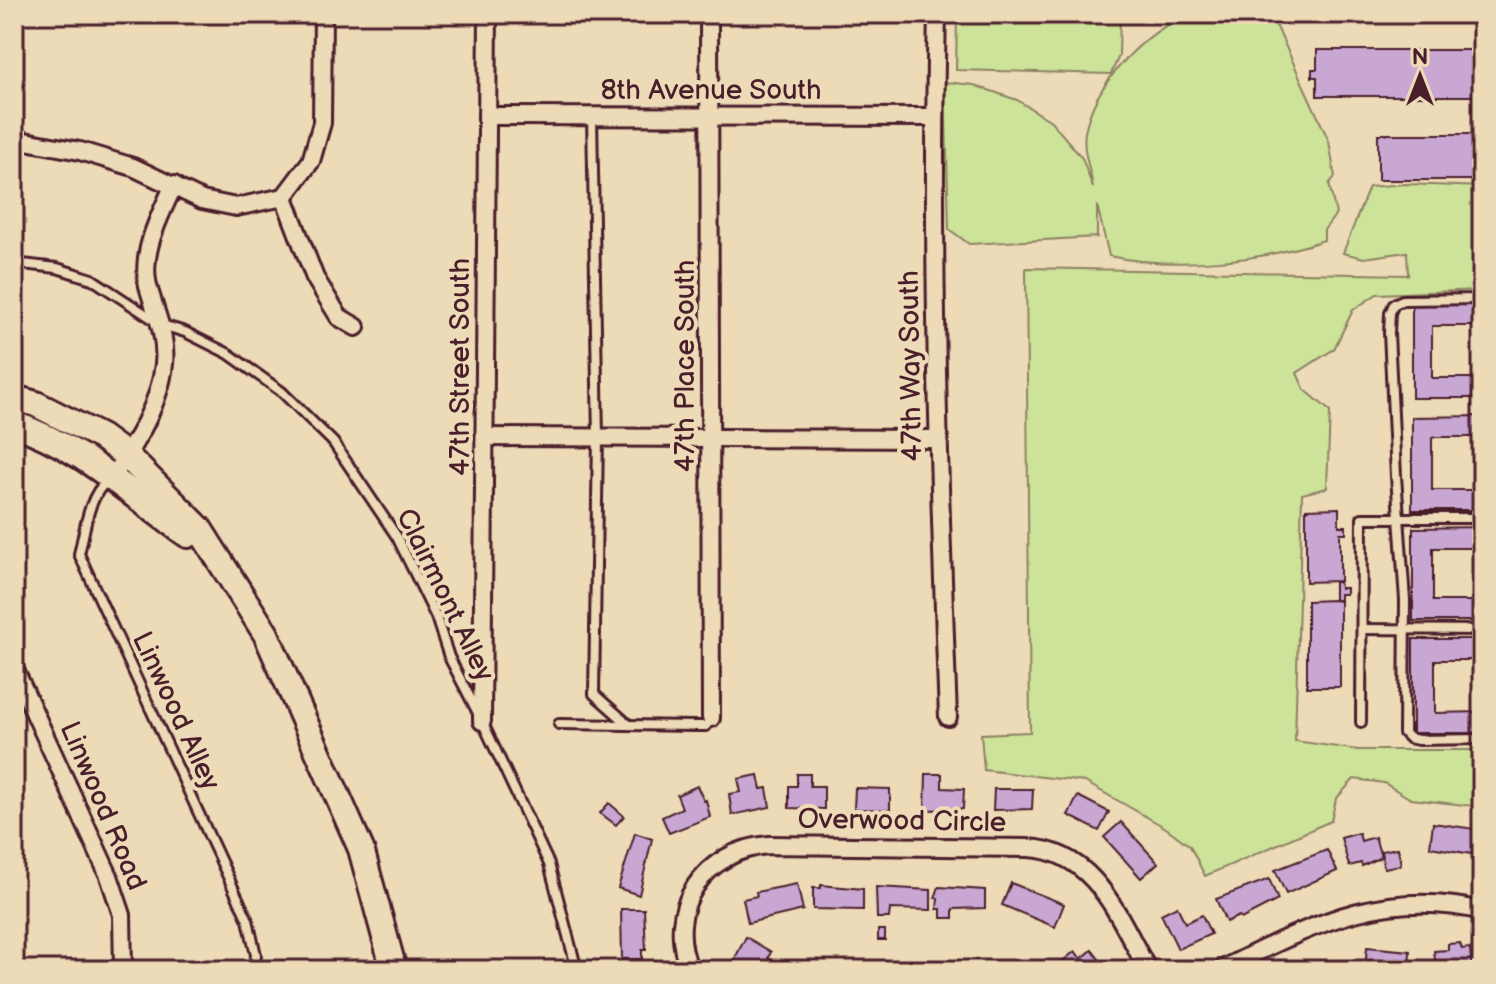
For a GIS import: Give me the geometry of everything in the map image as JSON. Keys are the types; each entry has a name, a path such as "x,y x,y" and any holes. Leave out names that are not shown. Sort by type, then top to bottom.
{"street":[{"path":"14,139 80,151 133,167 202,200 236,207 284,197 311,161 322,123 323,14"},
{"name":"47th Street South","path":"482,721 488,14"},
{"name":"47th Place South","path":"709,14 711,718"},
{"name":"47th Way South","path":"937,14 934,117 937,439 948,717"},
{"name":"8th Avenue South","path":"487,116 934,117"},
{"path":"113,476 155,403 165,364 162,325 148,285 145,265 158,221 174,185"},
{"path":"284,197 315,278 339,317 356,327"},
{"path":"14,398 61,416 101,437 127,456 199,528 266,634 361,849 394,970"},
{"path":"14,424 47,435 113,476 186,534 211,547"},
{"path":"486,437 937,439"},
{"name":"Linwood Road","path":"14,668 109,876 122,915 123,970"},
{"name":"Overwood Circle","path":"690,970 684,953 682,927 693,889 710,869 731,854 769,845 1028,848 1062,855 1081,866 1096,881 1148,970"},
{"path":"1220,970 1315,924 1355,910 1417,903 1482,911"}],"lane":[{"path":"592,116 598,437 594,694 629,725"},
{"name":"Clairmont Alley","path":"14,263 57,268 92,279 162,325 185,332 229,354 282,392 333,442 397,537 436,617 449,657 549,864 577,970"},
{"path":"1482,299 1403,300 1394,304 1390,313 1405,630 1404,733 1418,740 1482,739"},
{"name":"Linwood Alley","path":"113,476 100,486 88,515 79,554 248,920 256,955 254,970"},
{"path":"1361,722 1362,518 1482,518"},
{"path":"1362,629 1482,630"},
{"path":"559,724 706,726 711,718"}],"green space":[{"path":"957,14 1120,14 1119,56 1111,74 956,70"},
{"path":"1190,14 1271,14 1329,141 1335,177 1329,184 1336,214 1324,230 1324,240 1246,258 1189,263 1134,260 1109,256 1097,205 1097,237 969,244 949,229 945,82 974,85 1017,100 1051,121 1082,158 1093,188 1084,140 1098,96 1139,46"},
{"path":"1406,184 1482,187 1482,290 1377,294 1353,310 1334,349 1297,373 1304,389 1330,411 1327,488 1302,494 1295,741 1358,750 1482,750 1482,807 1411,799 1384,783 1354,779 1336,799 1331,821 1205,876 1190,846 1166,828 1085,782 984,770 981,734 1030,732 1026,268 1408,275 1407,252 1364,258 1343,253 1369,187"}],"building":[{"path":"1317,50 1482,50 1482,96 1317,96 1317,77 1312,77 1312,69 1317,69"},
{"path":"1378,134 1482,134 1482,180 1378,180"},
{"path":"1412,305 1482,305 1482,326 1432,326 1432,378 1482,378 1482,398 1412,398"},
{"path":"1482,416 1482,437 1432,437 1432,490 1482,490 1482,510 1412,510 1412,417"},
{"path":"1339,508 1339,526 1346,526 1346,533 1340,533 1340,581 1306,582 1306,509"},
{"path":"1482,527 1482,548 1433,548 1433,601 1482,601 1482,621 1413,621 1413,528"},
{"path":"1334,582 1339,582 1340,588 1346,588 1346,594 1340,594 1340,600 1334,600"},
{"path":"1307,601 1340,601 1340,687 1307,687"},
{"path":"1413,639 1482,639 1482,660 1435,660 1435,713 1482,712 1482,733 1413,733"},
{"path":"797,774 810,774 810,786 824,786 824,809 789,808 789,786 797,786"},
{"path":"926,774 942,774 942,788 964,789 963,809 925,810"},
{"path":"758,775 761,789 767,788 770,807 732,815 729,794 741,792 738,779"},
{"path":"697,786 706,800 710,817 669,833 662,817 682,808 677,795"},
{"path":"855,788 890,789 890,810 854,809"},
{"path":"994,789 1033,789 1032,809 993,810"},
{"path":"1078,796 1109,812 1099,831 1068,815"},
{"path":"609,803 624,816 616,825 600,813"},
{"path":"1121,822 1158,863 1141,878 1104,837"},
{"path":"1433,823 1482,830 1482,852 1473,851 1472,854 1430,847"},
{"path":"635,833 652,839 639,895 618,888"},
{"path":"1359,833 1361,841 1375,837 1381,857 1362,866 1361,863 1349,866 1341,838"},
{"path":"1398,848 1401,865 1384,868 1381,851"},
{"path":"1327,850 1337,871 1286,894 1275,870"},
{"path":"1269,879 1278,900 1241,919 1239,916 1226,922 1216,899"},
{"path":"1011,883 1064,904 1055,927 1002,905"},
{"path":"797,884 803,910 748,923 743,899 757,896 756,892"},
{"path":"821,885 863,889 863,910 813,909 813,888 821,888"},
{"path":"876,887 931,890 931,910 890,909 889,918 877,918"},
{"path":"939,887 985,890 985,908 953,909 953,918 941,918 941,909 937,909 938,898 935,898"},
{"path":"1177,906 1185,923 1202,915 1211,934 1178,949 1161,914"},
{"path":"621,909 644,909 646,950 642,950 642,959 622,959"},
{"path":"878,930 885,930 885,940 878,940"},
{"path":"746,937 771,952 768,958 791,970 760,970 750,963 748,967 734,960"},
{"path":"1460,943 1462,949 1470,948 1472,970 1436,970 1434,951 1448,950 1448,944"},
{"path":"1367,947 1410,951 1409,970 1365,970"},
{"path":"1092,950 1103,964 1096,970 1052,970 1075,951 1081,959"},
{"path":"1337,961 1341,970 1312,970 1319,968"}]}
